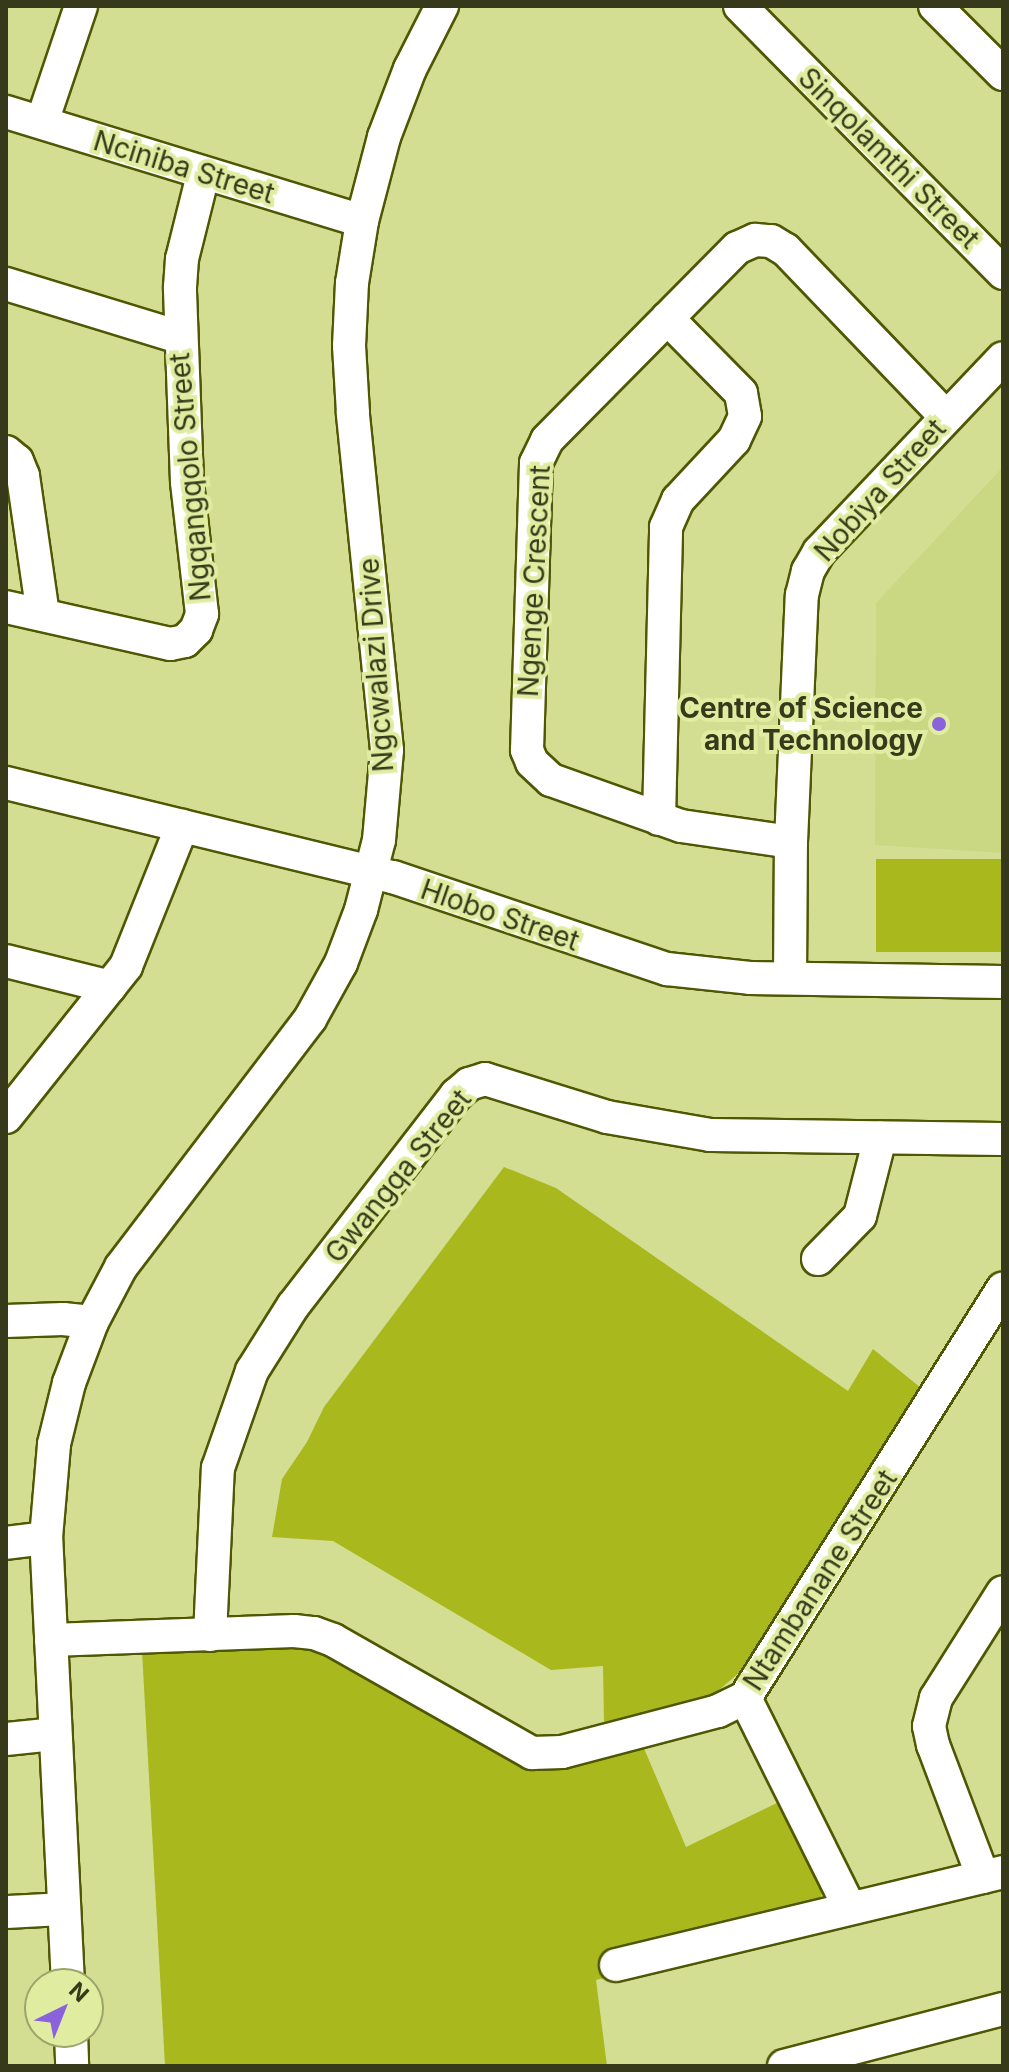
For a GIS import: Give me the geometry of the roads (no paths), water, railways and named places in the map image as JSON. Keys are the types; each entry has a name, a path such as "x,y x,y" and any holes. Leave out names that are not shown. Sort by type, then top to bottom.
{"street":[{"path":"42,122 81,6"},
{"name":"Ngcwalazi Drive","path":"67,1968 46,1538 54,1444 69,1383 92,1322 135,1245 278,1065 310,1019 353,934 372,871 383,812 387,750 353,413 349,346 352,283 362,221 395,105 442,6"},
{"name":"Sinqolamthi Street","path":"740,6 767,52 1003,273"},
{"path":"935,6 1003,74"},
{"name":"Nciniba Street","path":"6,112 203,175 362,221"},
{"name":"Ngqangqolo Street","path":"6,607 170,644 185,641 196,630 202,614 187,482 179,337 180,272 203,175"},
{"name":"Ngenge Crescent","path":"791,842 692,828 659,819 551,780 537,769 527,750 536,463 547,440 737,248 755,240 771,241 786,250 946,417"},
{"path":"6,284 179,337"},
{"path":"659,819 665,532 673,507 734,440 745,416 741,393 667,318"},
{"name":"Nobiya Street","path":"790,978 791,842 802,595 808,571 819,552 1003,358"},
{"path":"6,452 17,461 23,476 43,615"},
{"name":"Hlobo Street","path":"6,783 372,871 667,969 790,978 1003,982"},
{"path":"6,1117 131,957 182,826"},
{"path":"6,961 110,987"},
{"name":"Gwangqa Street","path":"210,1635 218,1468 252,1371 293,1306 456,1095 469,1084 485,1079 607,1117 710,1135 1003,1139"},
{"path":"818,1259 860,1216 880,1138"},
{"name":"Ntambanane Street","path":"51,1640 294,1631 323,1636 532,1753 562,1752 718,1711 745,1698 1003,1288"},
{"path":"6,1321 55,1319 92,1322"},
{"path":"6,1543 46,1538"},
{"path":"616,1965 993,1874 929,1726 936,1698 1003,1592"},
{"path":"745,1698 849,1907"},
{"path":"6,1739 55,1734"},
{"path":"6,1912 64,1909"},
{"path":"784,2066 1003,2009"}],"place":[{"name":"Centre of Science and Technology","path":"939,724"}]}
